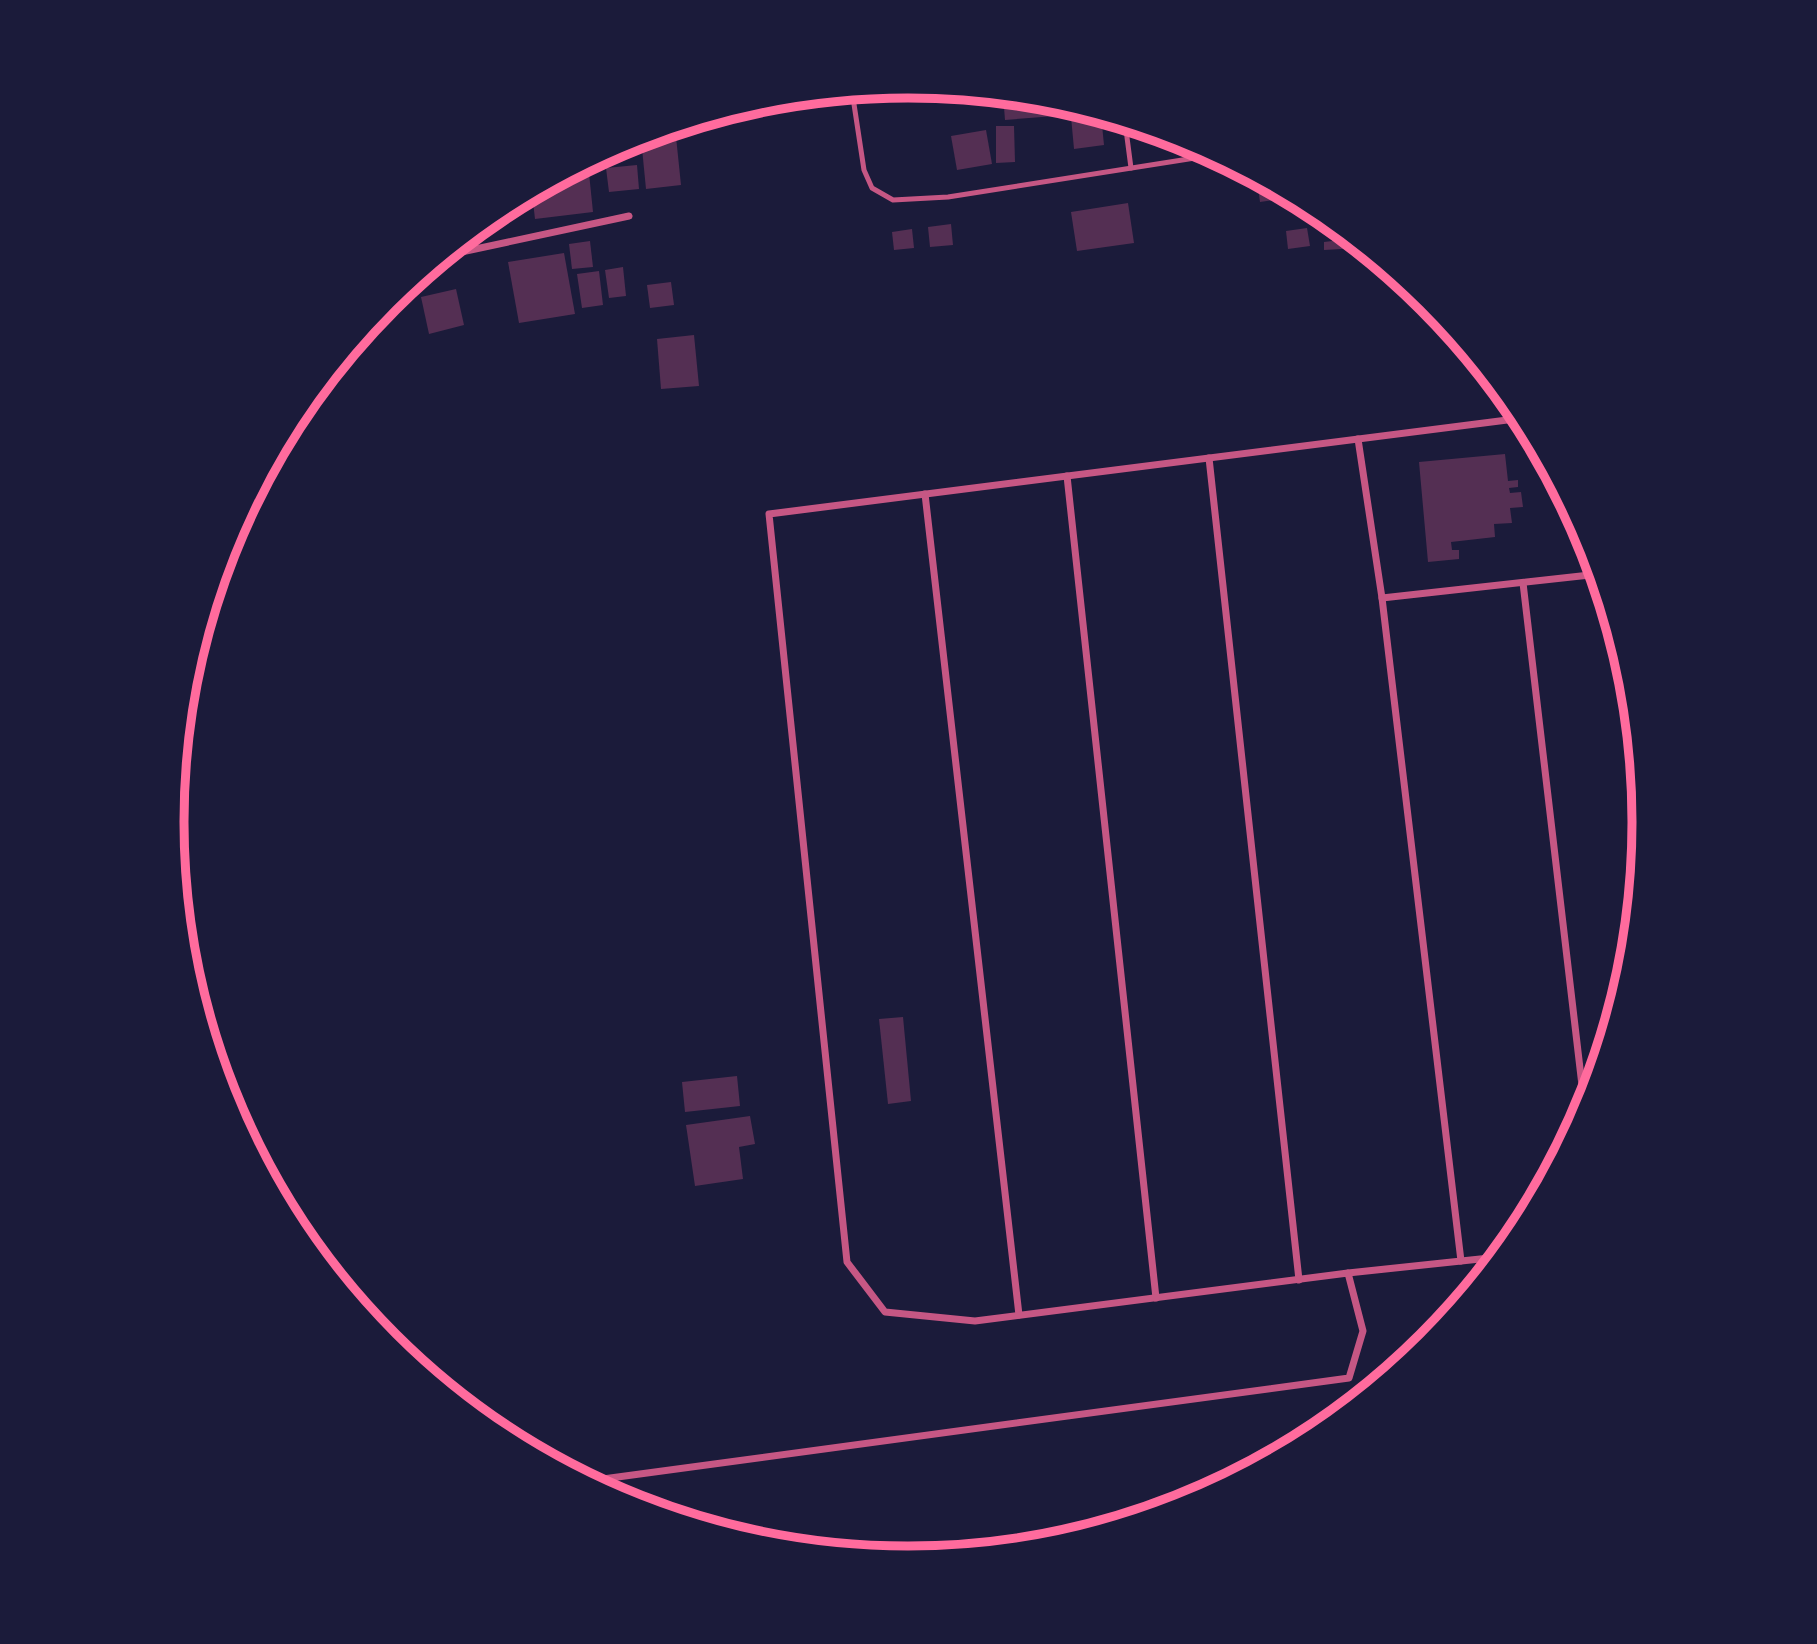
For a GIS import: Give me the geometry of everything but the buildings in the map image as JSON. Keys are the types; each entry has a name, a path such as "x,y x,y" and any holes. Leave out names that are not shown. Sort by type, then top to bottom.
{"street":[{"path":"464,252 629,216"},
{"path":"1486,1258 1348,1273 975,1321 885,1312 847,1262 769,514 1510,420"},
{"path":"1358,439 1382,598 1461,1261"},
{"path":"1209,458 1299,1280"},
{"path":"1067,476 1156,1298"},
{"path":"925,494 1020,1315"},
{"path":"1382,598 1589,575"},
{"path":"1523,583 1582,1086"},
{"path":"604,1479 1349,1378 1363,1331 1348,1273"}],"lane":[{"path":"853,101 863,170 872,188 893,200 948,197 1196,158"},
{"path":"1126,132 1131,168"}]}
